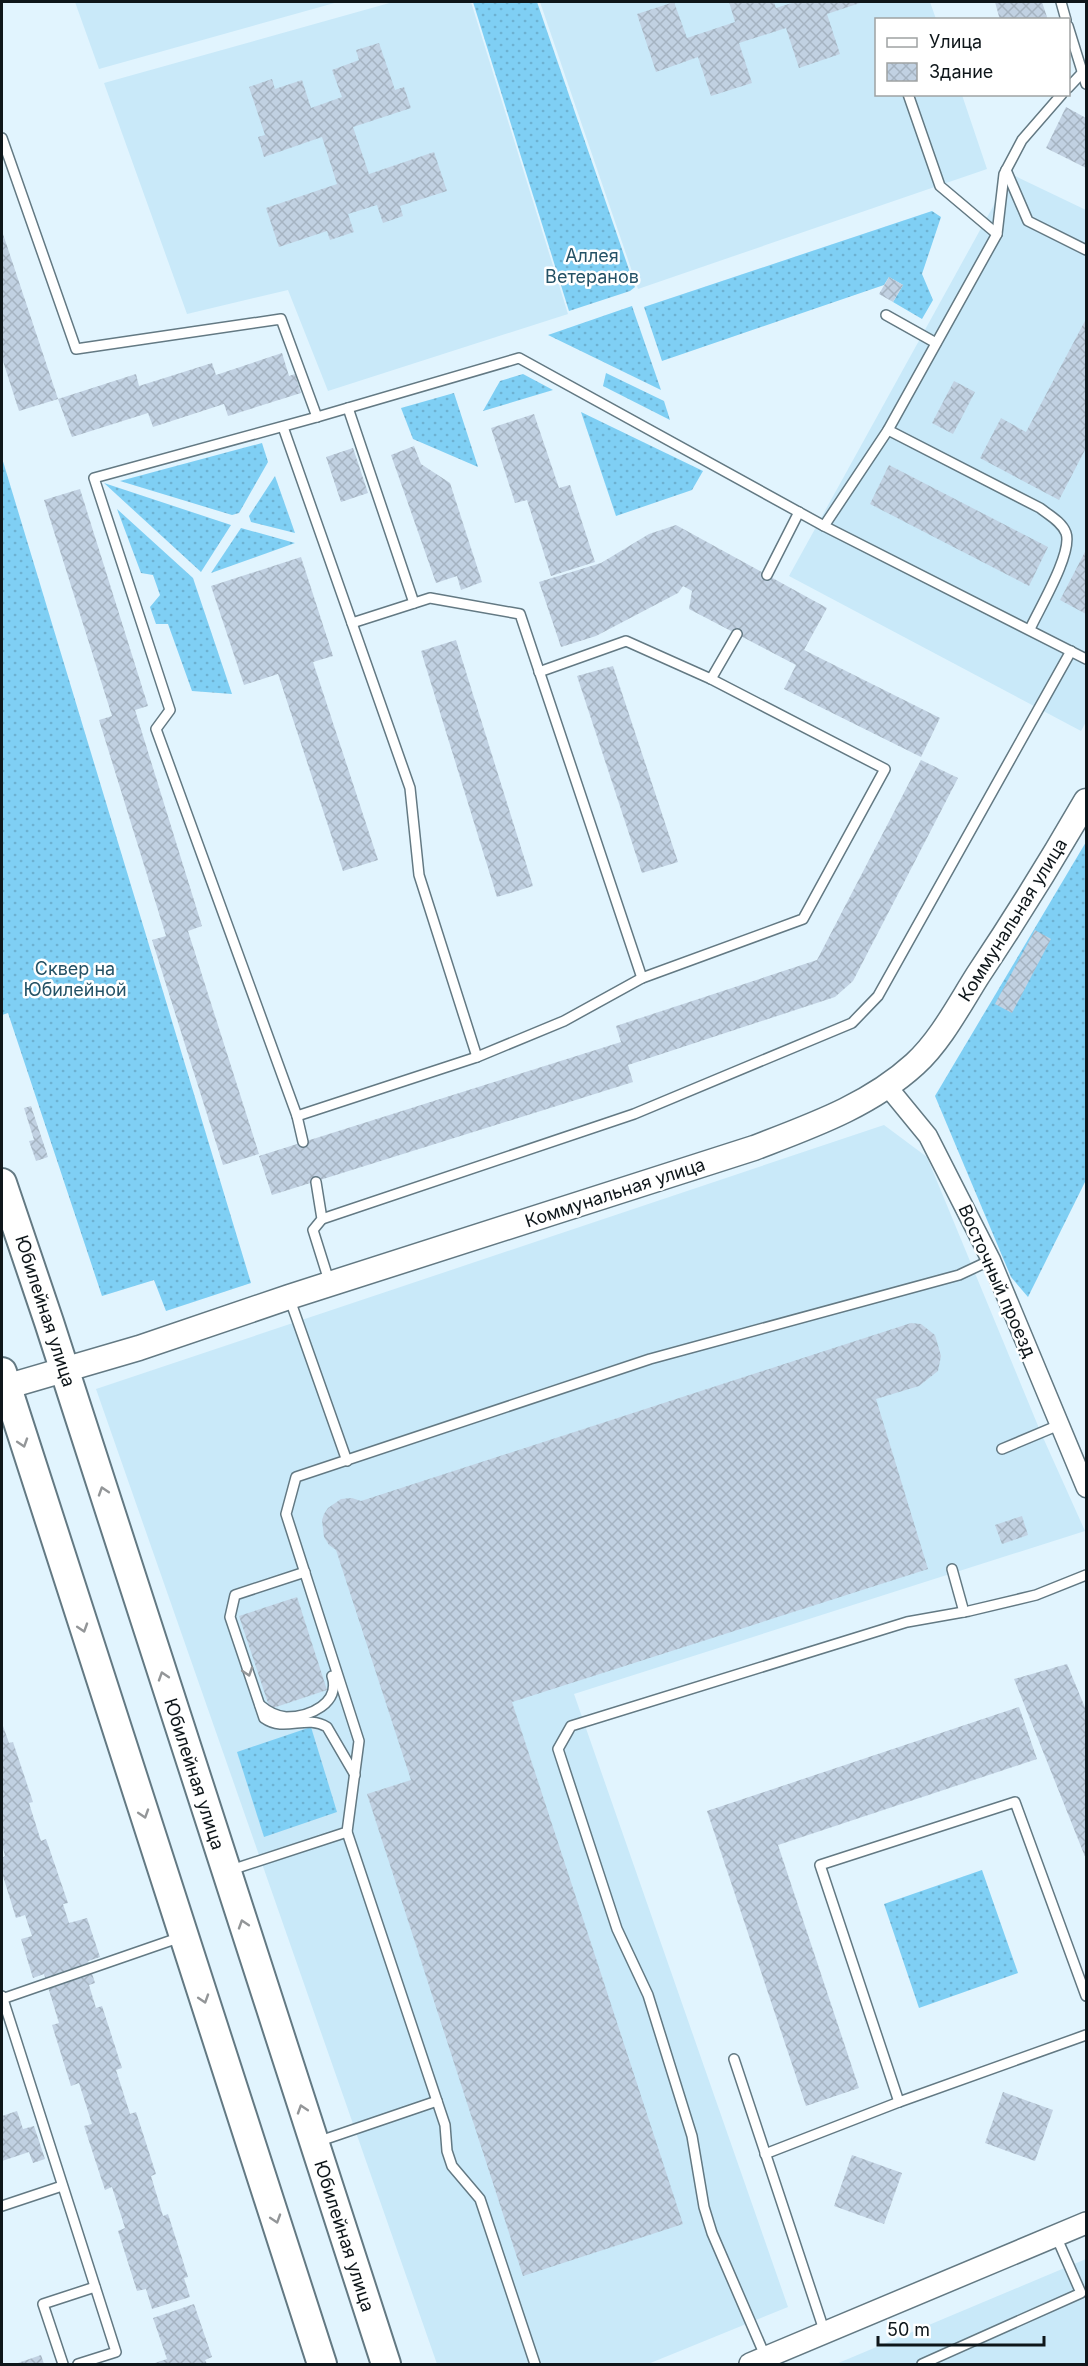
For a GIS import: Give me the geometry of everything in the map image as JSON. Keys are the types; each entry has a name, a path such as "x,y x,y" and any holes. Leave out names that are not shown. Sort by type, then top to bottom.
{"highway":[{"name":"Юбилейная улица","path":"2,1183 386,2364"},
{"path":"3,1382 322,2364"}],"main road":[{"name":"Коммунальная улица","path":"3,1382 64,1369 139,1348 289,1297 754,1148 823,1122 858,1104 887,1086 914,1065 938,1038 1042,878 1086,801"}],"street":[{"name":"Восточный проезд","path":"887,1086 928,1136 991,1260 1086,1488"},
{"path":"758,2361 1086,2223"}],"lane":[{"path":"1061,2 1065,18"},
{"path":"1070,33 1086,84"},
{"path":"1070,85 1083,72"},
{"path":"909,96 940,186 997,234"},
{"path":"824,526 888,430 997,234 1004,174 1022,140 1060,96"},
{"path":"2,138 76,348 281,319 318,417"},
{"path":"1006,170 1028,221 1086,250"},
{"path":"886,315 936,343"},
{"path":"303,1142 297,1116 156,729 170,710 94,478 318,417 519,358 824,526 1086,659"},
{"path":"348,408 414,603"},
{"path":"284,426 410,788 419,875 477,1058"},
{"path":"888,430 1040,508 1058,521 1066,533 1068,548 1030,629"},
{"path":"767,575 799,512"},
{"path":"352,623 429,598 520,614 642,978"},
{"path":"711,679 737,634"},
{"path":"297,1116 477,1058 564,1021 642,978 803,920 885,769 711,679 626,641 539,672"},
{"path":"330,1285 313,1230 322,1219 634,1114 852,1023 878,996 1071,651"},
{"path":"315,1182 322,1219"},
{"path":"535,2364 480,2199 452,2166 447,2151 445,2126 347,1832 359,1741 302,1573 286,1514 297,1478 650,1359 959,1275 991,1260"},
{"path":"289,1297 347,1461"},
{"path":"1002,1449 1059,1425"},
{"path":"952,1569 963,1612"},
{"path":"259,1705 285,1717 306,1714 324,1706 333,1696 335,1684 306,1596 302,1573"},
{"path":"302,1573 235,1595 230,1617 264,1718 279,1725 293,1725 308,1720 319,1722 327,1727 355,1775"},
{"path":"758,2361 704,2207 692,2136 648,1995 617,1929 558,1749 571,1726 907,1622 1036,1595 1086,1575"},
{"path":"900,2102 820,1864 1015,1802 1086,1996"},
{"path":"226,1872 347,1832"},
{"path":"78,2364 116,2352 2,1998 184,1936"},
{"path":"765,2154 900,2102 1086,2035"},
{"path":"734,2059 825,2333"},
{"path":"313,2144 437,2101"},
{"path":"2,2206 63,2186"},
{"path":"922,2364 1084,2291 1056,2236"},
{"path":"63,2364 43,2304 95,2287"}],"shaded area":[{"path":"75,2 338,2 99,69"},
{"path":"393,2 471,2 568,314 328,391 288,290 187,314 104,83"},
{"path":"540,2 930,2 936,18 875,18 875,96 962,96 987,169 638,289"},
{"path":"1011,174 1086,210 1086,722 1081,731 789,576"},
{"path":"884,1125 927,1157 1041,1433 1085,1531 574,1694 788,2307 648,2364 437,2364 96,1389"},
{"path":"1086,2259 1086,2364 836,2364"}],"green space":[{"name":"Аллея Ветеранов","path":"473,2 537,2 635,287 630,291 569,311"},
{"path":"932,211 941,217 922,274 933,300 922,319 893,302 903,285 889,277 884,285 662,361 644,307"},
{"path":"632,306 661,390 548,335"},
{"path":"606,373 664,401 670,420 603,386"},
{"path":"523,374 553,390 483,411 500,381"},
{"path":"454,393 478,467 413,439 401,408"},
{"path":"581,412 703,471 692,490 616,516"},
{"path":"262,443 268,462 239,513 232,515 120,481"},
{"name":"Сквер на Юбилейной","path":"2,458 251,1283 166,1311 154,1280 102,1296 8,1013 2,1015"},
{"path":"275,476 295,533 251,522 249,516"},
{"path":"104,483 231,525 201,572"},
{"path":"117,509 193,578 232,694 192,691 168,624 156,624 150,607 160,595 153,575 141,573"},
{"path":"241,528 295,543 211,573"},
{"path":"1086,842 1086,1180 1028,1297 1011,1277 935,1096"},
{"path":"311,1727 337,1812 264,1837 237,1752"},
{"path":"982,1870 1018,1973 919,2008 884,1904"}],"building":[{"path":"674,2 687,38 735,22 729,2 774,2 776,8 795,2 863,2 827,14 840,54 799,68 786,28 739,43 752,83 711,96 698,57 656,72 637,14"},
{"path":"995,2 1042,2 1047,18 999,18"},
{"path":"379,43 395,90 404,87 411,108 353,127 369,174 434,152 447,191 400,206 403,216 383,223 377,205 348,214 354,232 330,240 327,231 279,247 266,208 337,184 322,137 264,157 258,137 265,135 249,87 272,79 275,89 302,80 311,108 342,97 332,70 359,60 356,50"},
{"path":"1066,107 1086,118 1086,168 1046,148"},
{"path":"2,231 58,399 19,411 2,358"},
{"path":"889,277 903,285 893,302 879,294"},
{"path":"1086,319 1086,448 1059,500 980,458 1001,418 1026,432"},
{"path":"282,353 289,376 295,374 301,393 228,416 224,404 153,427 148,413 72,437 58,399 136,374 139,386 212,363 216,375"},
{"path":"954,381 975,392 953,434 932,423"},
{"path":"534,414 559,488 570,485 595,562 551,576 527,500 515,503 491,428"},
{"path":"414,446 421,464 450,483 482,582 461,590 457,576 436,583 391,455"},
{"path":"353,448 368,493 341,502 326,457"},
{"path":"889,465 1048,547 1029,586 870,504"},
{"path":"80,489 148,706 135,710 202,926 188,931 259,1154 223,1165 152,940 166,936 99,720 112,716 44,500"},
{"path":"676,525 827,608 804,650 940,718 921,757 784,689 796,665 689,609 692,591 683,586 678,593 596,636 561,647 539,582 601,563 649,534"},
{"path":"1086,550 1086,614 1060,600"},
{"path":"301,557 333,656 313,662 378,860 343,871 278,674 244,685 211,586"},
{"path":"456,640 533,886 497,897 421,651"},
{"path":"613,666 678,862 642,873 577,676"},
{"path":"921,760 958,778 853,981 835,997 628,1065 633,1082 272,1195 259,1156 621,1042 616,1026 817,960"},
{"path":"1035,930 1051,939 1012,1013 995,1004"},
{"path":"31,1106 48,1157 36,1161 29,1141 34,1140 24,1108"},
{"path":"911,1323 921,1324 935,1335 941,1356 938,1371 919,1386 876,1399 928,1569 512,1702 683,2224 523,2276 367,1794 411,1780 336,1550 324,1537 322,1520 324,1514 328,1508 341,1499 352,1498 361,1501"},
{"path":"1022,1516 1028,1535 1002,1544 995,1525"},
{"path":"297,1597 327,1690 270,1709 239,1616"},
{"path":"1067,1664 1086,1710 1086,1859 1014,1679"},
{"path":"1019,1707 1037,1759 778,1845 859,2088 806,2106 707,1811"},
{"path":"2,1723 9,1743 13,1742 33,1802 29,1803 41,1841 46,1839 68,1903 63,1904 69,1923 87,1918 100,1957 88,1961 95,1983 89,1985 96,2008 102,2006 122,2068 116,2070 130,2114 136,2112 156,2174 151,2176 163,2216 168,2214 188,2277 184,2278 190,2297 152,2309 146,2289 137,2291 118,2231 125,2228 112,2187 105,2190 84,2126 92,2124 79,2083 71,2086 52,2025 59,2023 44,1974 33,1978 21,1939 32,1936 25,1915 16,1918 2,1873 2,1858 5,1856 2,1844"},
{"path":"1003,2092 1053,2110 1035,2161 985,2143"},
{"path":"17,2111 23,2129 34,2126 45,2159 33,2163 29,2152 2,2161 2,2116"},
{"path":"852,2155 902,2173 884,2224 834,2206"},
{"path":"194,2304 212,2357 205,2360 207,2364 152,2364 167,2359 153,2318"},
{"path":"41,2355 44,2364 15,2364"}]}
